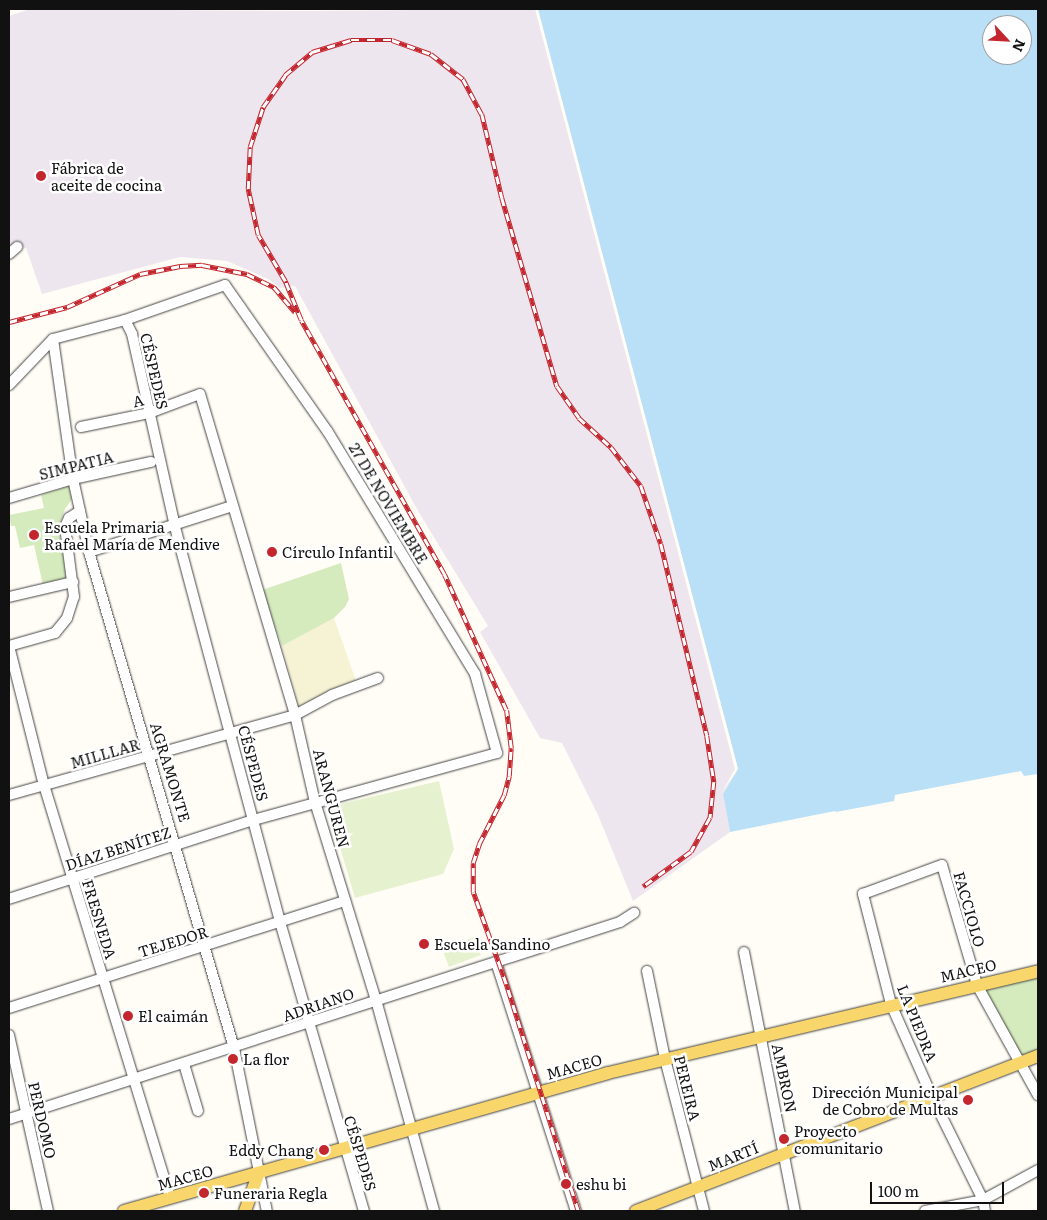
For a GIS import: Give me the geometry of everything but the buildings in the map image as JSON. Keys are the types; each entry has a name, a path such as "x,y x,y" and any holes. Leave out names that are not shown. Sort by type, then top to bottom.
{"main road":[{"name":"MACEO","path":"124,1211 259,1172 412,1132 665,1058 1038,971"},
{"name":"MARTÍ","path":"636,1211 933,1099 1038,1056"},
{"path":"245,1211 259,1172"}],"street":[{"path":"9,254 17,247"},
{"name":"27 DE NOVIEMBRE","path":"125,320 225,285 328,432 475,674 497,753"},
{"path":"9,384 53,340 125,320"},
{"name":"CÉSPEDES","path":"125,320 132,334 175,526 280,922 344,1151 364,1211"},
{"name":"AGRAMONTE","path":"53,340 73,479 89,552 207,946 234,1048 267,1211"},
{"name":"A","path":"81,427 149,413 200,394"},
{"name":"ARANGUREN","path":"200,394 295,715 315,802 376,1000 434,1211"},
{"name":"SIMPATIA","path":"9,498 73,479 151,462"},
{"path":"89,552 175,526 232,506"},
{"path":"9,646 55,632 68,618 74,597 66,527 69,518 80,512"},
{"path":"9,597 73,582"},
{"name":"FRESNEDA","path":"9,646 44,785 170,1198"},
{"name":"MILLLAR","path":"9,795 295,715 332,695 378,678"},
{"name":"DÍAZ BENÍTEZ","path":"9,899 253,820 497,753"},
{"name":"FACCIOLO","path":"863,894 942,865 977,985 1038,1095"},
{"name":"LA PIEDRA","path":"863,894 891,1004 933,1099 983,1200 985,1211"},
{"name":"TEJEDOR","path":"9,1008 346,901"},
{"name":"ADRIANO","path":"9,1119 309,1024 376,1000 620,922 634,913"},
{"name":"AMBRON","path":"744,952 786,1153 795,1211"},
{"path":"496,962 576,1211"},
{"name":"PEREIRA","path":"647,971 665,1058 704,1211"},
{"name":"PERDOMO","path":"9,1035 48,1211"},
{"path":"184,1064 198,1111"},
{"path":"925,1211 983,1200 1038,1170"}],"shaded area":[{"path":"30,9 305,11 537,9 738,769 723,794 730,832 633,901 598,815 562,743 540,738 480,632 488,626 418,511 295,286 280,288 268,279 227,261 180,257 42,294 26,248 9,244 9,16"},
{"path":"334,618 356,681 299,708 282,646"}],"green space":[{"name":"Escuela Primaria Rafael María de Mendive","path":"69,486 72,499 65,509 58,530 68,579 43,585 34,545 20,548 15,526 11,526 9,515 44,508 41,495"},
{"path":"341,563 349,599 345,607 334,618 282,646 262,590"},
{"path":"439,781 454,849 443,874 355,898 328,807"},
{"path":"474,937 481,955 449,967 442,949"},
{"path":"1038,971 1038,1056 1021,1063 977,985"}],"water":[{"path":"537,9 1038,9 1038,774 1024,776 1021,771 895,795 894,801 730,832 723,794 738,769"}],"pier":[{"path":"535,9 538,9 738,769 721,794 735,769"},
{"path":"835,811 836,813 730,832"}],"railway":[{"path":"578,1211 506,984 473,892 473,863 479,844 504,795 509,776 511,748 506,710 444,574 301,320 285,281 258,235 248,189 250,147 263,107 285,75 312,52 351,40 392,40 431,54 463,79 482,114 502,198 557,386 579,418 611,447 641,486 661,544 707,736 714,782 710,818 691,852 643,887"},
{"path":"9,322 67,307 140,274 180,266 202,265 247,274 274,287 295,312"}],"place":[{"name":"Fábrica de aceite de cocina","path":"41,176"},
{"name":"Escuela Primaria Rafael María de Mendive","path":"34,535"},
{"name":"Círculo Infantil","path":"272,552"},
{"name":"Escuela Sandino","path":"424,944"},
{"name":"El caimán","path":"128,1016"},
{"name":"La flor","path":"233,1059"},
{"name":"Dirección Municipal de Cobro de Multas","path":"968,1100"},
{"name":"Proyecto comunitario","path":"784,1139"},
{"name":"Eddy Chang","path":"324,1150"},
{"name":"eshu bi","path":"566,1184"},
{"name":"Funeraria Regla","path":"204,1193"}]}
